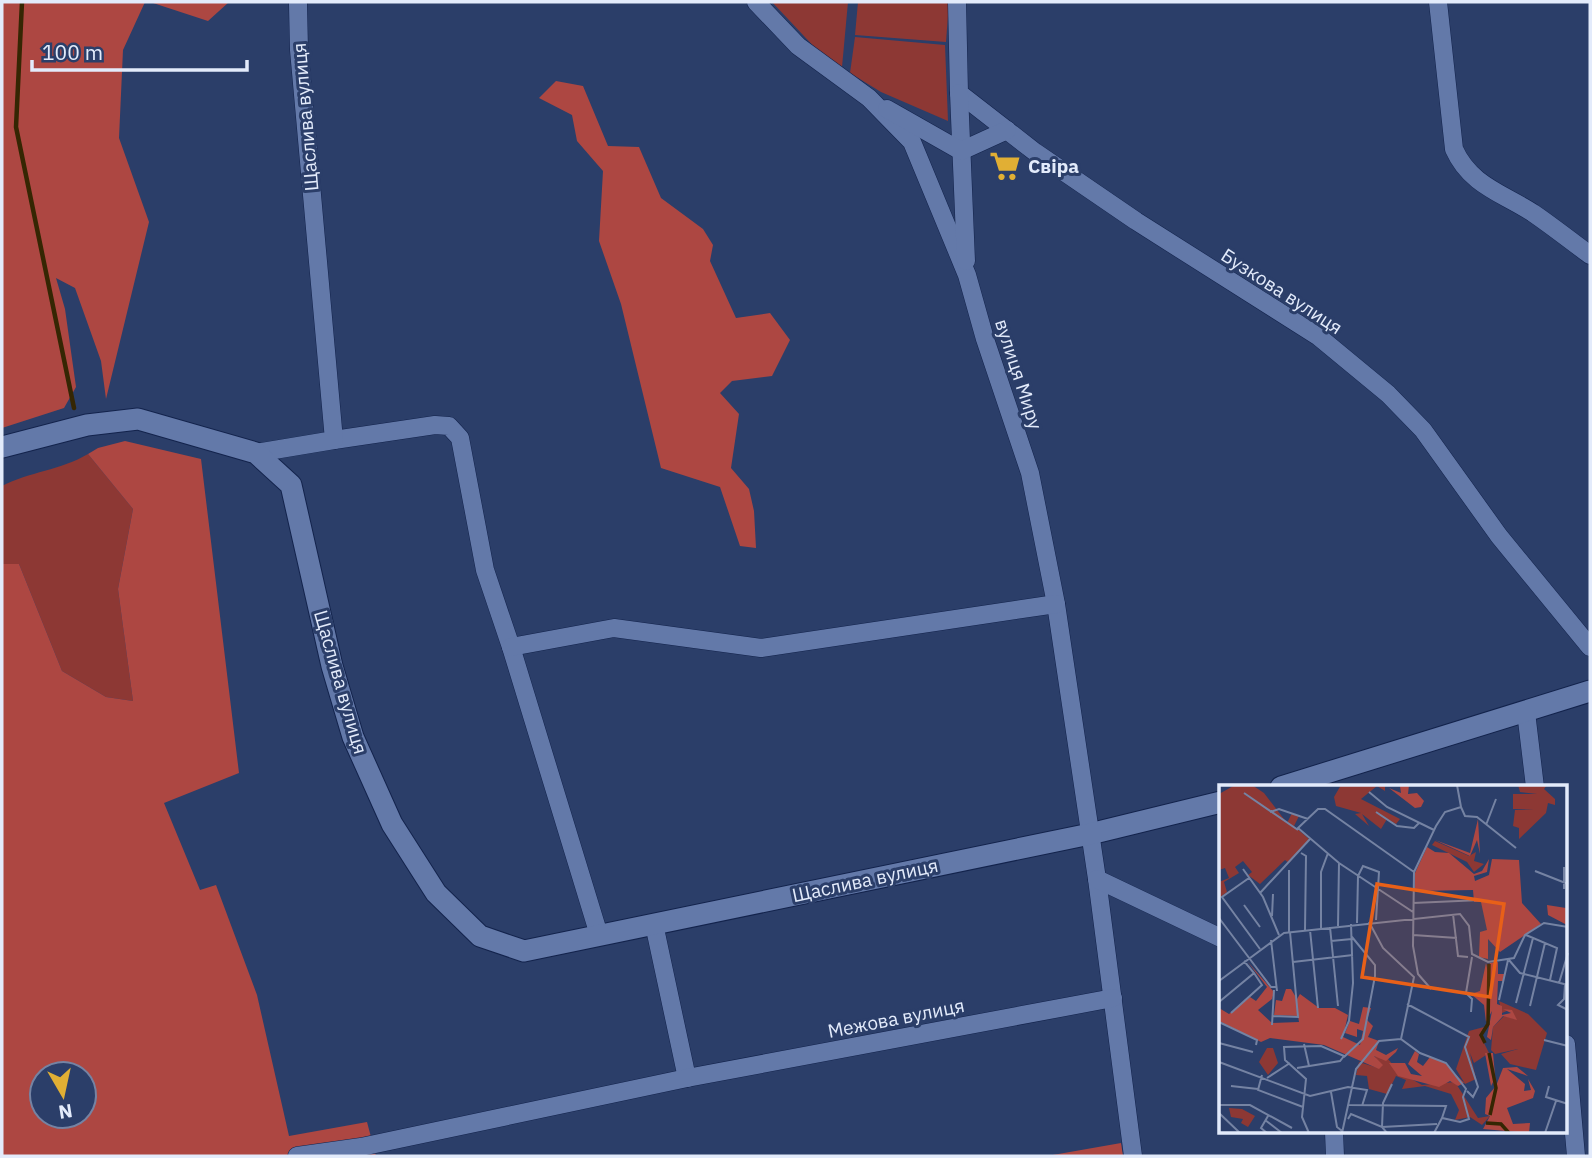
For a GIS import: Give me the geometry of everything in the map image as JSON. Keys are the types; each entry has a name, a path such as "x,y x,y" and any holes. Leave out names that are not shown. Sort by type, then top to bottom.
{"street":[{"name":"Щаслива вулиця","path":"298,2 299,50 334,440"},
{"name":"вулиця Миру","path":"756,2 798,46 869,98 912,142 967,275 1030,472 1056,604 1090,834"},
{"path":"957,2 967,275"},
{"path":"1438,2 1454,149 1461,164 1473,178 1533,213 1590,255"},
{"name":"Бузкова вулиця","path":"959,93 1136,221 1319,337 1388,394 1423,430 1499,536 1590,648"},
{"path":"869,98 961,150"},
{"path":"961,150 1007,130"},
{"name":"Щаслива вулиця","path":"2,447 88,425 138,419 256,453 435,425 449,426 460,439 485,570 599,935"},
{"name":"Щаслива вулиця","path":"256,453 291,485 332,666 353,737 392,824 436,893 480,936 524,951 1090,834 1219,802"},
{"path":"511,647 614,628 761,648 1056,604"},
{"path":"1288,785 1590,691"},
{"path":"1527,712 1535,785"},
{"path":"1090,834 1133,1156"},
{"path":"1097,879 1219,937"},
{"path":"654,924 687,1079"},
{"name":"Межова вулиця","path":"297,1156 361,1147 687,1079 1113,998"},
{"path":"1568,1085 1576,1156"},
{"path":"1569,1105 1590,1114"},
{"path":"1334,1134 1335,1156"}],"shaded area":[{"path":"2,2 145,2 123,50 119,138 149,222 106,399 101,361 75,288 56,278 65,309 76,387 64,408 2,428"},
{"path":"150,2 229,2 208,21"},
{"path":"772,2 848,2 842,67 819,52"},
{"path":"858,2 949,2 946,42 855,35"},
{"path":"855,37 945,45 948,121 881,92 850,73"},
{"path":"556,81 583,86 608,146 639,147 661,198 703,229 713,245 710,261 736,318 770,313 790,340 772,376 732,381 720,393 739,414 731,468 749,489 754,511 756,548 740,546 720,487 661,468 621,304 599,241 603,171 577,141 572,115 539,98"},
{"path":"125,441 201,459 239,773 164,803 200,890 216,885 257,995 289,1136 367,1122 376,1156 2,1156 2,564 19,564 62,671 106,697 133,701 118,589 133,509 88,454 98,448"},
{"path":"88,454 133,509 118,589 133,701 106,697 62,671 19,564 2,564 2,486"},
{"path":"1121,1143 1123,1156 1047,1156"}],"waterway":[{"path":"22,2 16,127 74,408"}],"place":[{"name":"Свіра","path":"1005,166"}]}
